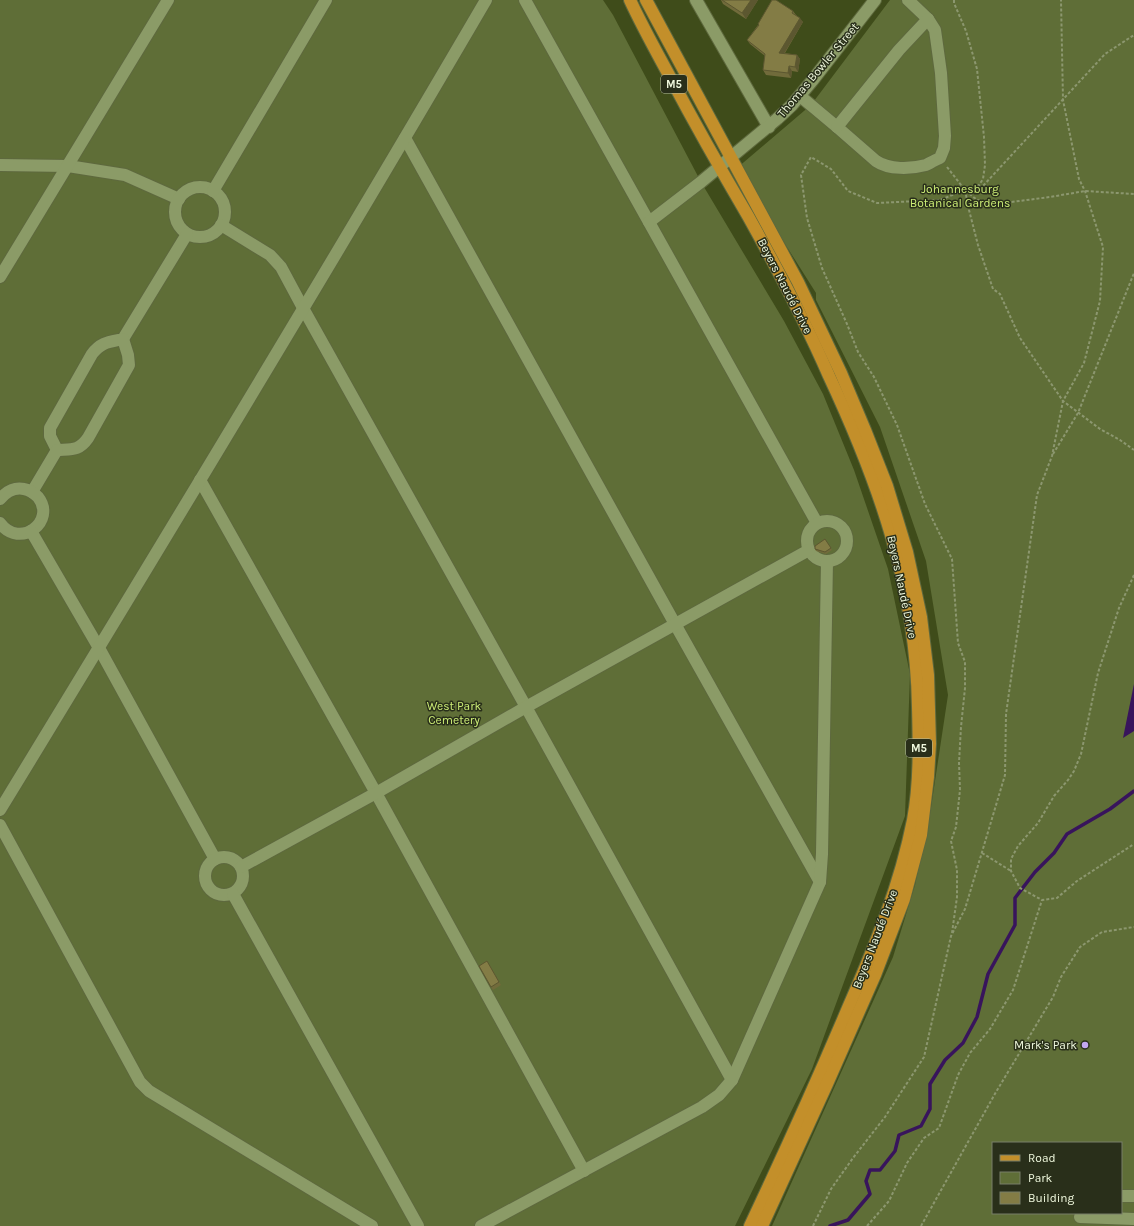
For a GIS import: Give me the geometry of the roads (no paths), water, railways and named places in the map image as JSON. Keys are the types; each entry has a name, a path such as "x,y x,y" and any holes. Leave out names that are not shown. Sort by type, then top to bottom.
{"main road":[{"name":"Beyers Naudé Drive","path":"630,0 650,40 797,308 840,398 873,477 889,527 910,611 914,639 918,682 919,760 915,804 910,835 896,887 887,915 831,1047 750,1226"},
{"name":"Beyers Naudé Drive","path":"646,0 732,157 747,189 785,257 820,325 876,456 907,552 921,617 928,675 930,744 928,784 921,835 904,899 876,975 762,1226"}],"street":[{"path":"0,277 168,0"},
{"path":"213,191 326,0"},
{"path":"0,810 406,138 486,0"},
{"path":"525,0 818,523"},
{"path":"696,0 769,127"},
{"name":"Thomas Bowler Street","path":"649,222 720,168 769,127 792,105 875,0"},
{"path":"800,96 882,165 888,167 926,165 940,158 944,148 946,136 943,94 935,30 928,19 908,0"},
{"path":"838,127 899,50 928,19"},
{"path":"406,138 675,624 820,882"},
{"path":"0,164 68,166 125,174 179,199"},
{"path":"194,188 207,188 213,191 222,201 224,207 225,213 222,225 217,231 206,237 187,234 182,230 176,218 176,205 179,199 188,190 194,188"},
{"path":"222,225 270,255 281,267 732,1080"},
{"path":"57,450 75,449 82,446 88,438 129,365 124,339 187,234"},
{"path":"57,450 50,436 50,428 92,354 98,347 105,343 124,339"},
{"path":"32,492 57,450"},
{"path":"200,480 376,794 584,1171"},
{"path":"0,499 4,494 14,489 26,489 32,492 40,500 43,512 40,523 31,531 19,534 13,533 3,527 0,523"},
{"path":"822,521 833,521 842,527 847,536 847,547 841,556 832,561 816,558 809,550 807,546 807,535 813,526 822,521"},
{"path":"31,531 99,648 215,859"},
{"path":"241,867 376,794 526,707 809,550"},
{"path":"481,1226 702,1107 719,1095 732,1080 820,882 822,854 827,561"},
{"path":"0,825 140,1082 150,1091 372,1226"},
{"path":"219,857 229,858 234,860 241,867 243,872 243,882 241,887 233,894 223,896 218,895 207,886 204,876 205,871 207,866 215,859 219,857"},
{"path":"233,894 418,1226"},
{"path":"1122,1196 1134,1196"},
{"path":"1079,1219 1134,1219"}],"waterway":[{"path":"830,1226 848,1220 870,1194 866,1181 870,1170 880,1170 895,1151 899,1135 921,1126 930,1109 930,1084 945,1060 963,1043 977,1017 988,974 1015,925 1015,898 1035,872 1054,853 1067,834 1110,809 1134,791"}],"place":[{"name":"Mark's Park","path":"1085,1045"}],"park label":[{"name":"Johannesburg Botanical Gardens","path":"960,196"},
{"name":"West Park Cemetery","path":"454,713"}]}
